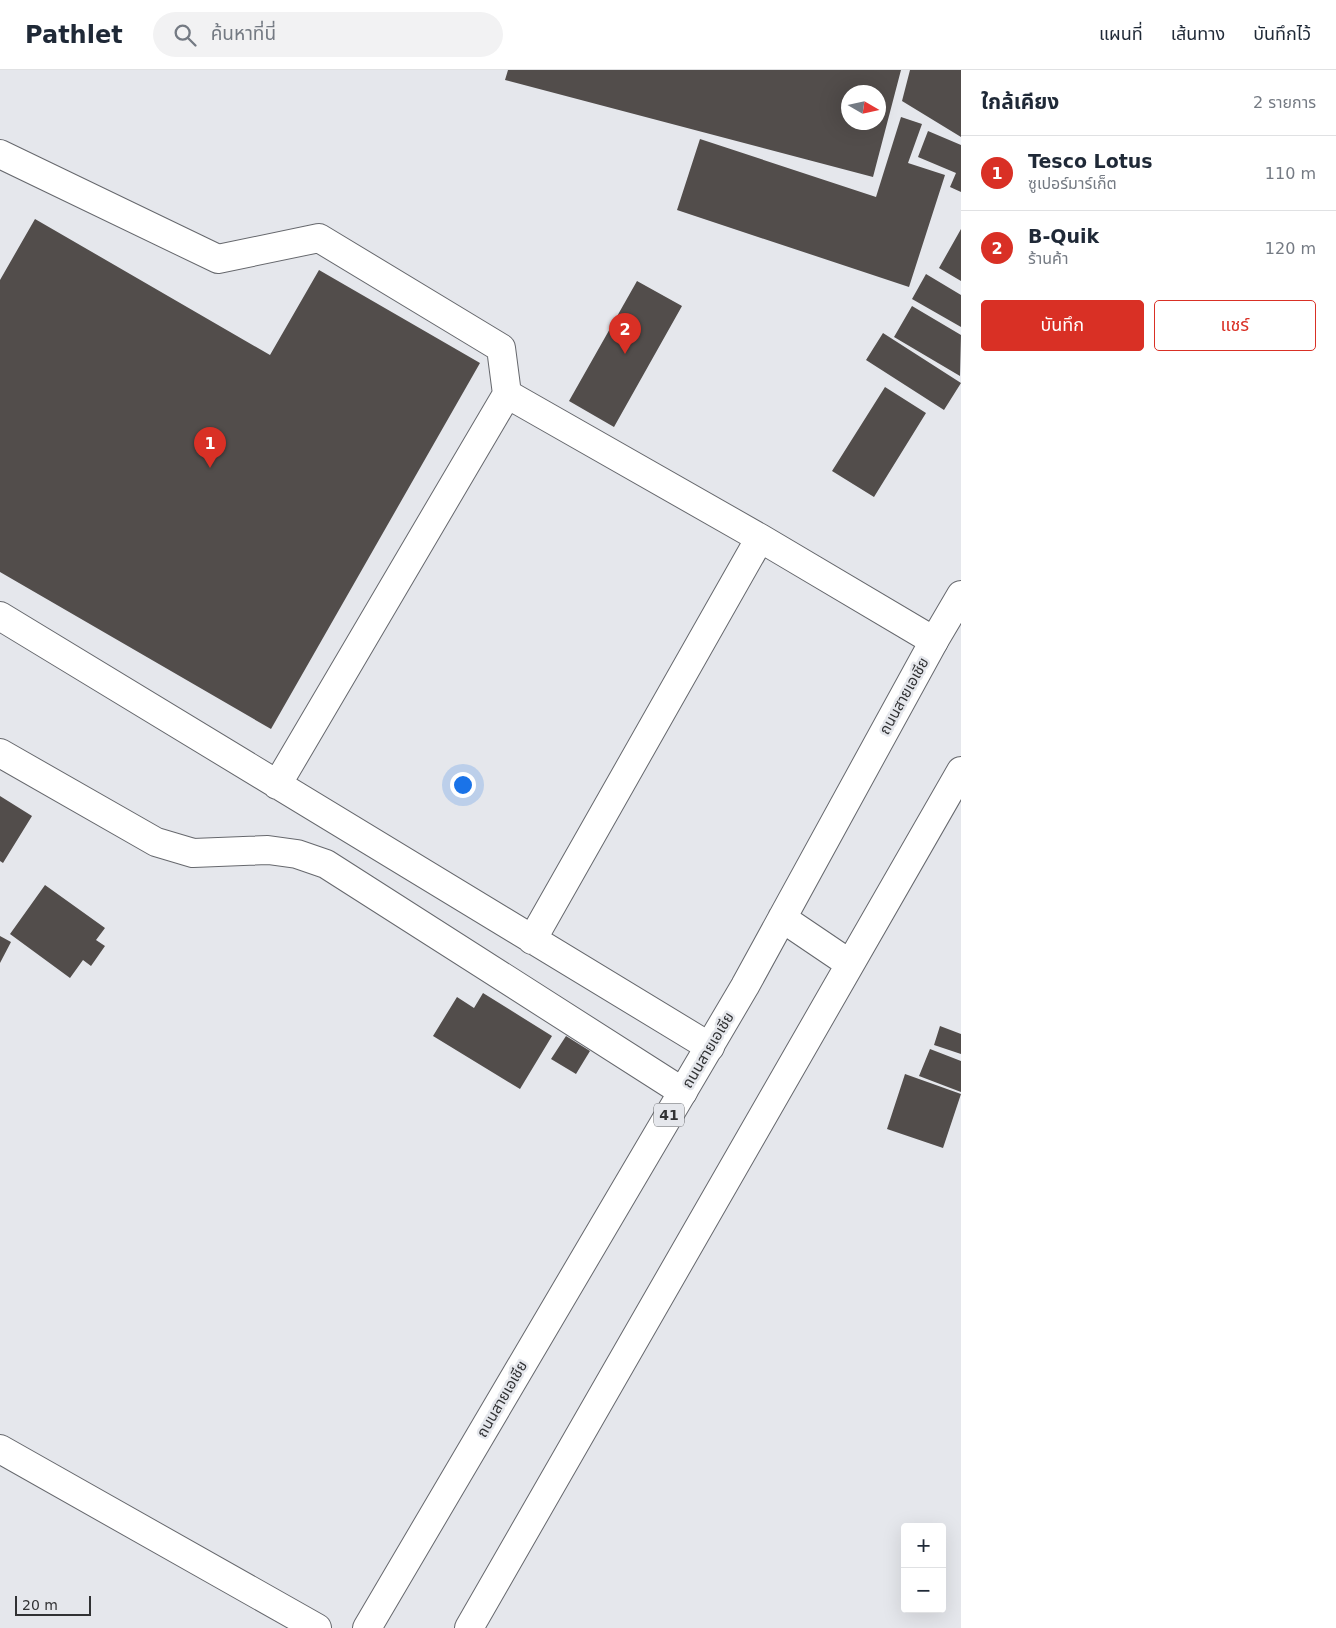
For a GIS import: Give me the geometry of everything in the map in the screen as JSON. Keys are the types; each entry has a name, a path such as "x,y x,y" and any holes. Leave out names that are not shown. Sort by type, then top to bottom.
{"main road":[{"path":"2,161 218,259 319,238 501,348 507,394 277,785"},
{"path":"507,394 760,538 934,641"},
{"path":"532,940 760,538"},
{"name":"ถนนสายเอเชีย","path":"367,1628 710,1047 961,595"},
{"path":"0,616 710,1047"},
{"path":"0,753 156,842 193,853 268,850 297,854 326,864 683,1092"},
{"path":"469,1628 961,771"},
{"path":"782,918 850,964"},
{"path":"0,1450 317,1628"}],"building":[{"path":"508,70 901,70 886,127 886,85 841,85 841,130 885,130 873,177 505,80"},
{"path":"910,70 961,70 961,137 902,101"},
{"path":"901,117 922,124 908,163 945,175 909,287 677,210 700,139 876,197"},
{"path":"928,131 961,145 961,192 950,187 956,173 918,157"},
{"path":"35,219 270,355 319,270 480,363 271,729 0,572 0,280"},
{"path":"961,229 961,281 939,268"},
{"path":"926,274 961,295 961,327 912,299"},
{"path":"637,281 682,306 614,427 569,401"},
{"path":"912,306 961,335 960,376 894,337"},
{"path":"883,333 961,383 944,410 866,360"},
{"path":"885,387 926,413 874,497 832,471"},
{"path":"0,796 32,816 3,863 0,861"},
{"path":"45,885 105,928 96,940 105,946 91,966 83,960 70,978 10,934"},
{"path":"0,936 11,942 0,963"},
{"path":"483,993 552,1036 520,1089 433,1036 457,997 474,1008"},
{"path":"940,1026 961,1034 961,1054 934,1045"},
{"path":"566,1036 590,1051 576,1074 551,1059"},
{"path":"930,1049 961,1061 961,1092 919,1076"},
{"path":"905,1074 961,1094 943,1148 887,1129"}],"place":[{"name":"B-Quik","path":"625,354"},
{"name":"Tesco Lotus","path":"210,468"}]}
